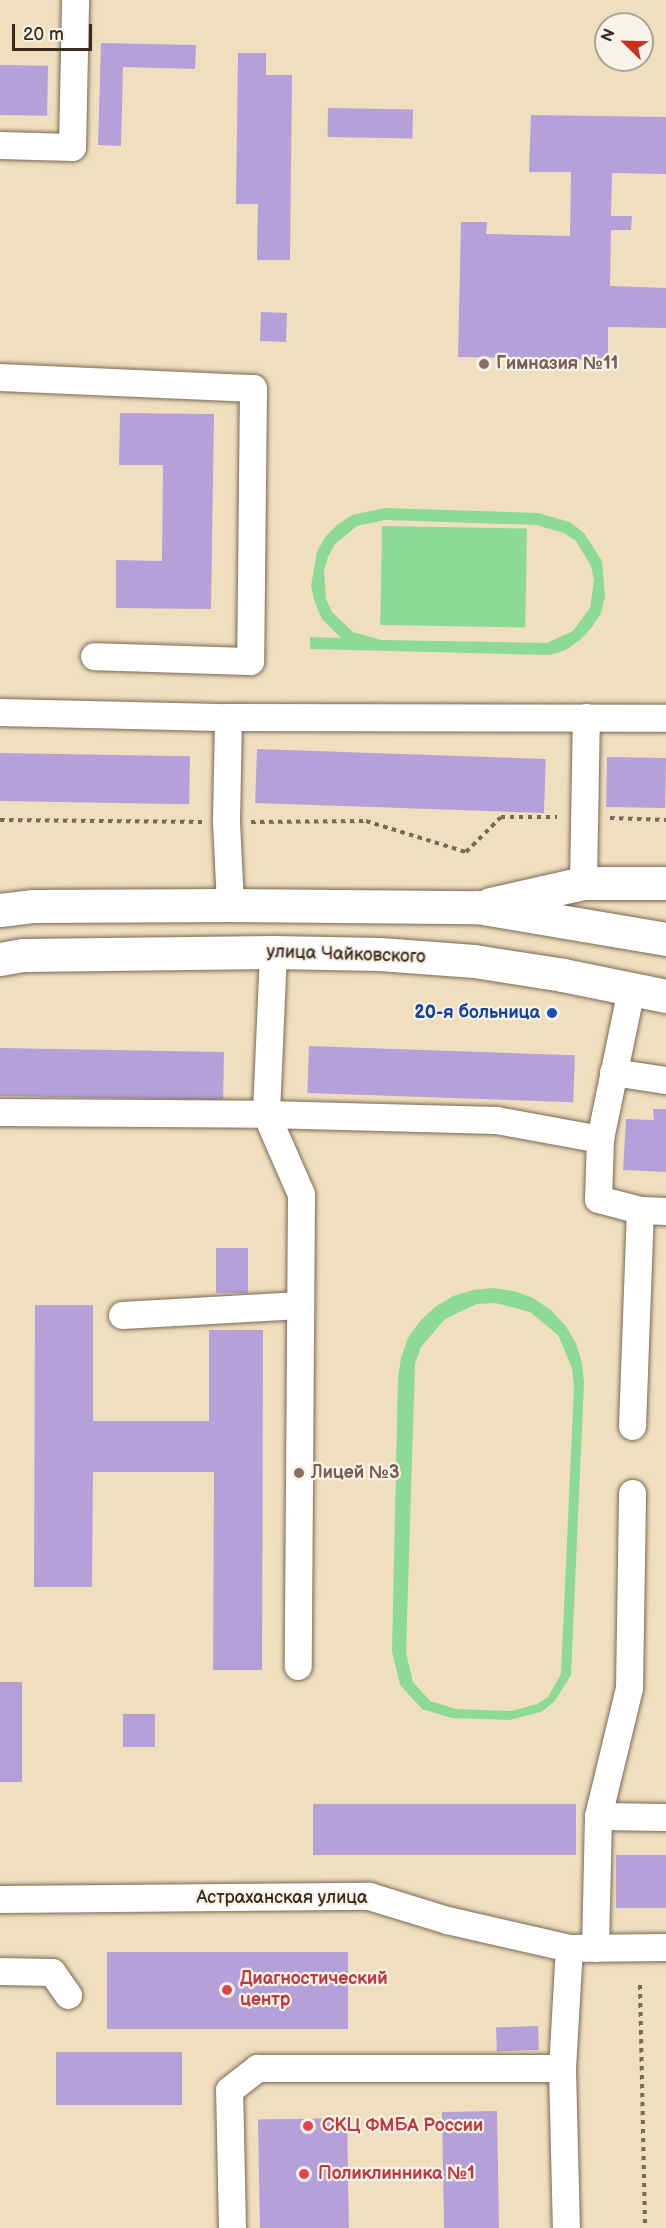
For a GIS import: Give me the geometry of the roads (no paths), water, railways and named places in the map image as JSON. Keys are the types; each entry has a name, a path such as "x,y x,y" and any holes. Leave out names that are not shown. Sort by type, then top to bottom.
{"main road":[{"path":"477,908 583,883 666,883"},
{"path":"0,910 34,906 230,905 477,908 666,939"},
{"name":"улица Чайковского","path":"12,957 273,952 380,954 474,961 666,996"}],"street":[{"path":"0,145 72,147 75,0"},
{"path":"0,377 254,388 250,661 94,656"},
{"path":"0,711 228,717 666,718"},
{"path":"228,717 226,822 230,905"},
{"path":"583,883 586,717"},
{"path":"0,901 34,906"},
{"path":"273,952 266,1114 301,1194 298,1666"},
{"path":"631,989 600,1139 598,1199 653,1210 633,1426"},
{"path":"613,1072 666,1080"},
{"path":"0,1112 266,1114 496,1120 600,1139"},
{"path":"122,1315 300,1305"},
{"path":"566,2228 562,2068 582,1948 598,1816 629,1688 632,1493"},
{"path":"598,1816 666,1817"},
{"name":"Астраханская улица","path":"0,1899 369,1896 447,1920 582,1948 666,1947"},
{"path":"0,1971 52,1972 68,1995"},
{"path":"232,2228 229,2090 257,2068 562,2068"}],"place":[{"name":"Гимназия №11","path":"484,364"},
{"name":"20-я больница","path":"552,1013"},
{"name":"Лицей №3","path":"299,1473"},
{"name":"Диагностический центр","path":"227,1990"},
{"name":"СКЦ ФМБА России","path":"308,2126"},
{"name":"Поликлинника №1","path":"304,2174"}]}
